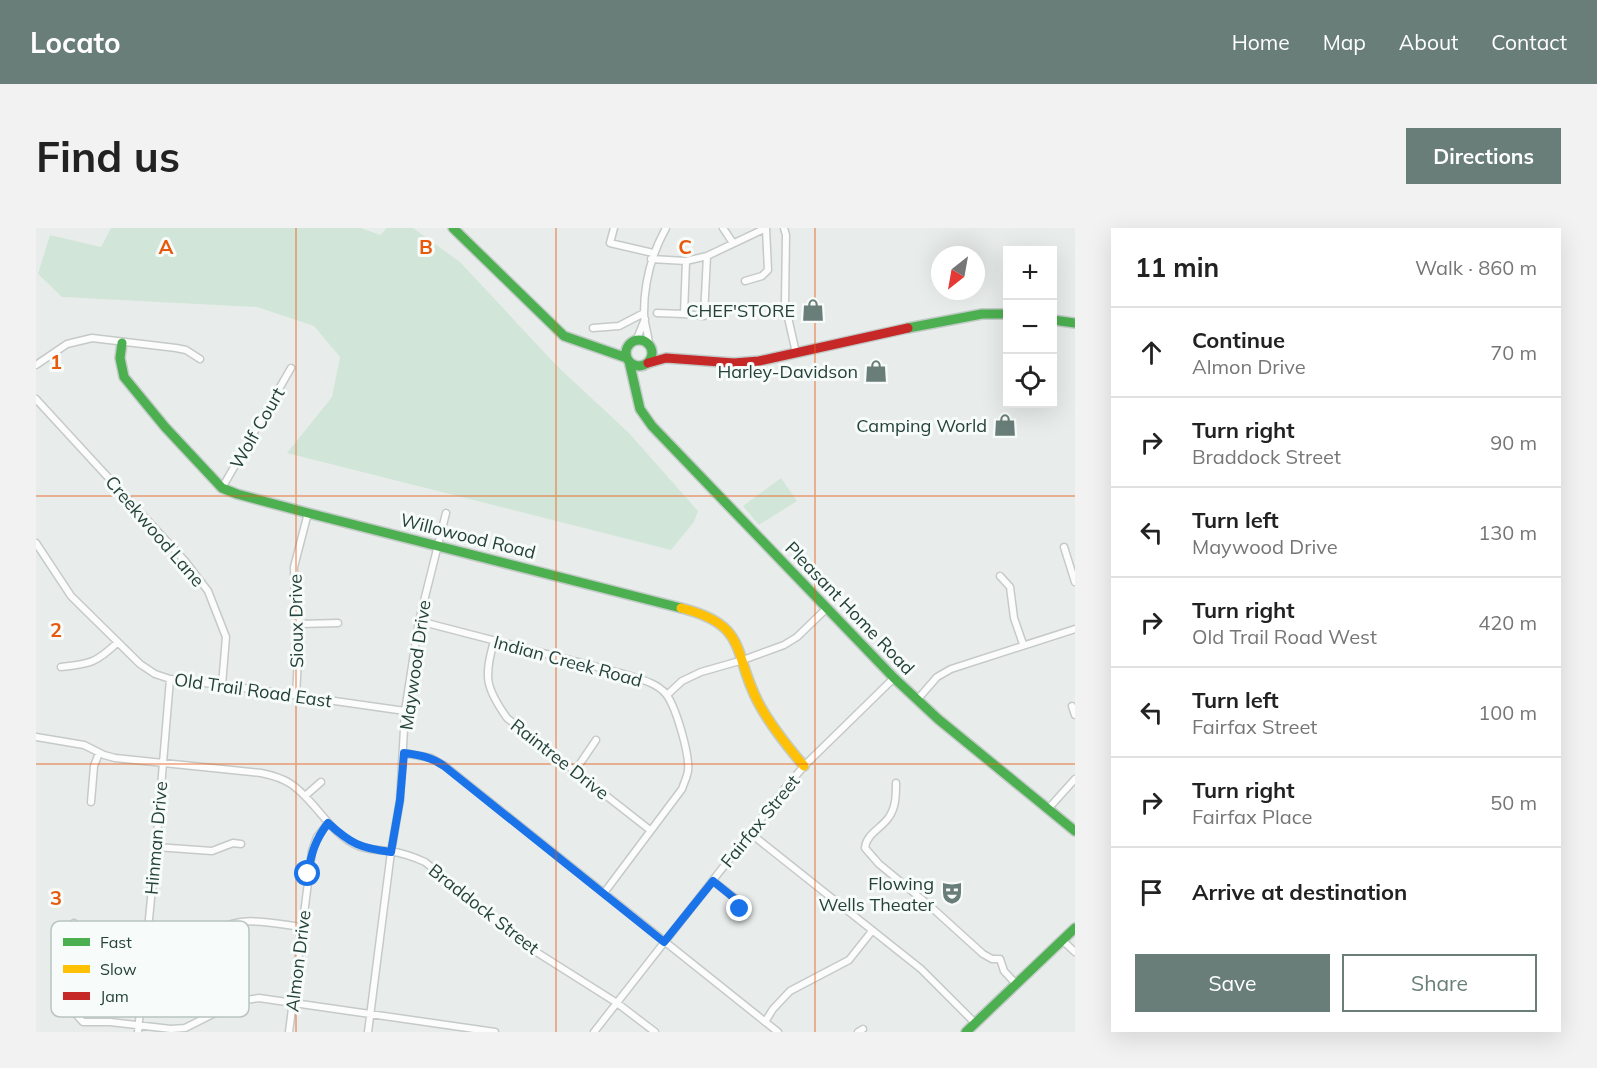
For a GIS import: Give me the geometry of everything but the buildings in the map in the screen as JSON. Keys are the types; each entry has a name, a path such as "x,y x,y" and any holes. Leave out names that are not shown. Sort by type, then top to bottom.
{"street":[{"path":"453,228 564,336 578,343 628,359 637,366 666,358 747,362 773,359 952,318 1003,314"},
{"path":"614,228 610,243 652,256 686,261 707,255 766,228 768,270 762,276 745,280"},
{"path":"635,381 652,355 644,316 646,279 652,256 666,228"},
{"path":"723,228 733,243"},
{"path":"784,228 786,235 785,304 796,353"},
{"path":"657,313 704,316 707,255"},
{"path":"684,314 686,261"},
{"path":"628,359 632,343 644,316"},
{"path":"594,328 619,327 644,316"},
{"path":"1057,321 1075,323"},
{"path":"36,365 68,344 92,338 176,348 186,350 200,359"},
{"path":"608,351 644,341 666,358"},
{"name":"Willowood Road","path":"122,343 120,358 124,377 165,427 222,488 308,513 689,610 716,621 728,630 765,716 804,766"},
{"name":"Pleasant Home Road","path":"628,359 635,381 636,399 644,418 894,678 917,700 1075,831"},
{"name":"Wolf Court","path":"222,488 291,368"},
{"name":"Creekwood Lane","path":"36,399 185,561 208,591 226,637 222,685"},
{"name":"Sioux Drive","path":"296,695 300,624 295,608 294,567 308,513"},
{"name":"Maywood Drive","path":"368,1032 391,852 400,800 405,711 419,621 446,513"},
{"name":"Old Trail Road East","path":"36,543 71,596 140,664 155,674 170,679 405,711"},
{"path":"1064,547 1075,582"},
{"path":"1000,576 1010,587 1014,618 1023,644"},
{"path":"604,893 682,789 688,771 688,754 667,695 682,681 701,672 742,660 790,641 826,609"},
{"name":"Indian Creek Road","path":"419,621 624,674 653,684 667,695"},
{"path":"300,624 338,623"},
{"path":"917,700 944,672 1023,644 1075,629"},
{"name":"Raintree Drive","path":"494,641 488,661 487,680 493,698 507,718 650,830"},
{"path":"61,667 87,664 101,658 118,642"},
{"name":"Fairfax Street","path":"594,1032 804,766 894,678"},
{"name":"Hinman Drive","path":"149,921 170,679"},
{"path":"1072,706 1075,716"},
{"name":"Braddock Street","path":"36,737 84,745 99,753 130,761 276,776 290,783 305,796 328,823 344,837 359,846 413,857 425,862 530,948 617,1003 655,1032"},
{"path":"575,771 596,740"},
{"path":"91,802 94,766 99,753"},
{"path":"404,753 431,758 444,766 778,1032"},
{"path":"1048,809 1075,779"},
{"path":"305,796 321,782"},
{"path":"896,783 894,810 866,841 865,848 879,864 983,954 1000,959 1004,971 1016,984"},
{"name":"Almon Drive","path":"289,1032 312,851 317,837 328,823"},
{"path":"750,833 937,983 975,1023"},
{"path":"156,847 212,851 233,843 241,844"},
{"path":"713,881 739,902 740,909"},
{"path":"249,921 302,927"},
{"path":"966,1032 1075,928"},
{"path":"765,1022 773,1009 790,991 849,960 872,931"},
{"path":"1062,940 1075,952"},
{"path":"249,998 292,1001 459,1029 495,1032"},
{"path":"78,1017 83,1022 110,1022 139,1029 185,1028 207,1017"}],"green space":[{"path":"111,228 361,228 380,235 387,228 413,228 460,262 557,366 629,433 698,511 694,522 671,550 287,453 332,397 340,357 314,326 257,307 62,297 38,274 50,235 101,247"},
{"path":"781,478 797,501 759,525 743,506"}],"traffic: fast":[{"path":"453,228 564,336 627,358"},
{"path":"908,328 982,314 1003,314"},
{"path":"1057,321 1075,323"},
{"path":"639,340 648,344 652,353 648,362 639,366 630,362 626,353 630,344 639,340"},
{"path":"122,343 120,358 124,377 165,427 222,488 308,513 681,608"},
{"path":"629,361 640,409 652,426 894,678 938,719 1075,831"},
{"path":"966,1032 1075,928"}],"traffic: slow":[{"path":"681,608 703,615 718,623 728,632 735,643 763,711 804,766"}],"traffic: jam":[{"path":"648,363 666,358 734,363 759,361 908,328"}],"place":[{"name":"CHEF'STORE","path":"813,310"},
{"name":"Harley-Davidson","path":"876,371"},
{"name":"Camping World","path":"1005,425"},
{"name":"Flowing Wells Theater","path":"952,893"}],"route":[{"path":"308,874 317,837 328,823 359,846 391,852 400,800 404,753 420,754 444,766 664,942 713,881 739,902 740,909"}]}
